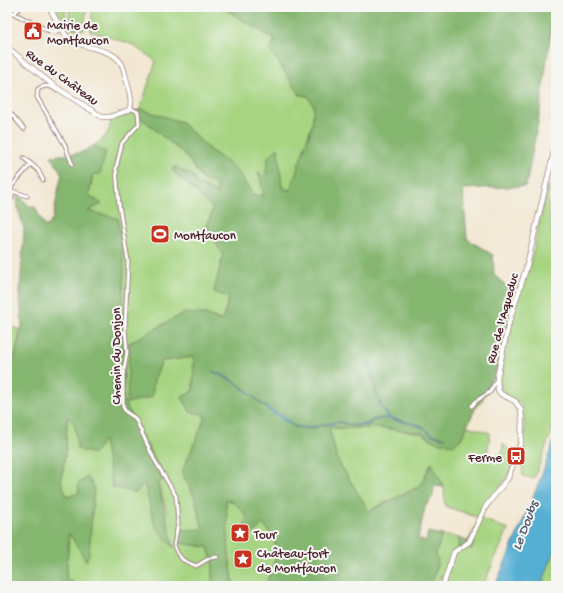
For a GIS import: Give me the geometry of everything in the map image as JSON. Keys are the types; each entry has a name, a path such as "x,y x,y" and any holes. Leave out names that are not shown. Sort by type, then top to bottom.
{"street":[{"path":"14,13 21,7"},
{"path":"49,7 69,39 107,53 119,60 125,74 129,92 130,108"},
{"path":"7,10 51,32 62,29"},
{"name":"Rue du Château","path":"7,47 24,62 102,117 110,118 122,114 130,108"},
{"path":"72,164 65,145 39,102 36,93 38,89 46,86 70,98 73,98"},
{"name":"Chemin du Donjon","path":"130,108 138,112 139,124 122,143 118,156 116,173 119,205 128,261 125,328 127,352 124,376 123,407 126,412 135,418 154,459 176,496 178,524 174,545 177,553 183,560 196,566 210,558 217,557"},
{"path":"7,112 10,116 12,114 24,129"},
{"name":"Rue de l'Aqueduc","path":"443,586 454,552 469,542 486,506 508,478 521,442 521,410 515,401 501,394 498,390 497,378 509,322 526,269 556,143"},
{"path":"24,158 38,170 44,180"},
{"path":"10,188 31,164"},
{"path":"10,188 27,196"},
{"path":"7,206 12,198 10,188"},
{"path":"472,406 476,401 490,392 497,378"}],"green space":[{"path":"55,7 66,7 65,18 63,18"},
{"path":"70,7 87,7 84,30 67,28"},
{"path":"93,7 222,7 275,40 290,78 300,95 308,96 314,106 312,125 290,191 265,179 259,172 264,195 254,196 235,168 210,150 181,122 140,109 156,61 131,44 90,31"},
{"path":"222,7 554,7 540,111 526,186 463,189 467,239 493,255 494,275 515,294 507,336 492,378 480,404 477,405 461,439 453,445 436,442 422,433 381,428 329,428 338,461 369,511 420,486 432,463 444,487 434,486 433,496 425,507 418,539 426,541 428,532 442,535 435,556 438,559 432,586 266,586 276,554 274,540 270,532 263,524 252,535 244,524 248,517 233,502 226,499 229,556 234,586 212,586 213,563 208,547 179,543 179,530 203,529 195,498 182,472 205,418 203,414 190,412 182,397 193,391 194,357 162,361 154,380 152,397 127,403 129,343 184,313 205,314 222,321 229,297 214,292 223,256 207,226 213,208 172,170 175,166 193,176 198,184 218,194 215,183 203,180 185,155 134,112 140,109 181,122 210,150 235,168 254,196 264,195 258,171 265,178 268,157 278,148 282,187 290,191 312,125 314,106 308,96 300,95 270,50 275,40"},
{"path":"134,112 185,155 203,180 215,183 218,194 198,184 192,176 172,170 213,208 207,226 223,255 214,292 230,297 223,321 205,314 129,343 154,380 162,361 194,357 193,391 182,398 191,412 203,414 205,418 182,472 195,498 203,529 180,543 208,547 213,563 212,586 79,586 66,579 69,532 94,487 87,477 79,493 67,497 61,481 66,448 67,415 75,425 103,440 144,483 155,526 167,512 158,483 164,478 123,399 125,343 88,211 101,204 89,196 93,173 105,152 93,146 106,136 111,119"},
{"path":"93,146 106,152 100,174 93,174 89,195 102,204 88,211 118,218 124,267 122,328 125,343 123,399 164,478 158,484 174,548 155,526 144,483 136,493 112,487 104,440 94,454 77,449 75,425 67,416 66,448 61,481 67,497 79,493 78,484 87,477 94,487 89,554 86,561 69,533 66,579 79,586 7,586 7,373 10,371 12,362 15,358 22,326 20,293 24,229 17,205 18,194 29,206 35,207 45,227 53,218 62,174 51,156 80,153"},
{"path":"547,186 549,186 548,200 556,265 556,420 534,479 523,476 522,466 515,462 512,470 479,518 445,506 444,487 431,463 420,486 368,511 338,461 329,428 381,428 422,433 432,440 461,439 467,426 490,433 487,456 502,455 503,444 518,455 525,430 521,404 503,392 501,389 500,378 494,378 515,294 530,266"},
{"path":"9,327 20,329 15,357 7,357"},
{"path":"225,499 236,505 244,513 249,523 252,535 263,524 270,532 274,540 276,554 266,586 234,586 229,556"},
{"path":"479,518 508,529 483,586 443,586 441,574 437,586 432,586 438,559 435,557 442,535 459,538 458,548 469,539"},
{"path":"472,535 475,537 472,549 465,545 458,549 459,538 469,542"},
{"path":"556,547 556,586 541,586"}],"water":[{"path":"369,363 378,396 374,385"},
{"path":"212,371 234,381 265,406 286,418 292,425 297,427 320,426 312,429 295,427 272,413 236,383"},
{"path":"378,396 382,407 391,418 420,425 424,428 384,418 372,421 369,425 353,426 338,422 352,425 369,424 371,420 388,417 380,406"},
{"path":"337,422 330,425 322,425"},
{"path":"424,428 432,434 446,438 431,435"},
{"name":"Le Doubs","path":"556,435 556,547 541,586 495,586 536,490"}],"place":[{"name":"Mairie de Montfaucon","path":"33,31"},
{"name":"Montfaucon","path":"160,234"},
{"name":"Ferme","path":"516,456"},
{"name":"Tour","path":"240,533"},
{"name":"Château-fort de Montfaucon","path":"243,559"}]}
